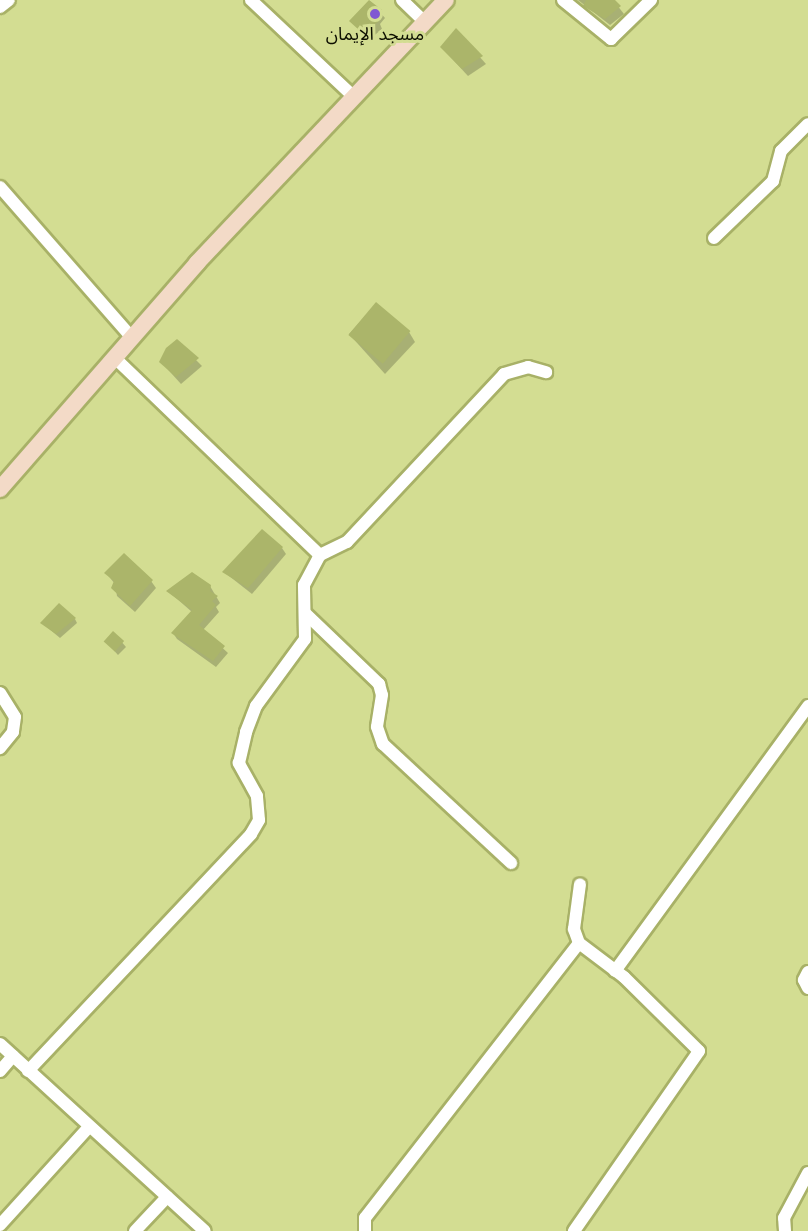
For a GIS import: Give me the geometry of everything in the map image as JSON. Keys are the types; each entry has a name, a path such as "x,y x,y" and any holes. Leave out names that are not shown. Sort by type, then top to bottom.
{"street":[{"path":"0,7 9,0"},
{"path":"251,0 354,97"},
{"path":"402,0 425,22"},
{"path":"0,487 132,338 446,0"},
{"path":"563,0 611,39 651,0"},
{"path":"714,238 773,181 781,151 808,124"},
{"path":"0,187 132,338"},
{"path":"115,358 320,555"},
{"path":"28,1071 251,834 260,820 257,796 239,763 243,742 256,706 305,639 304,585 320,555 347,542 504,374 528,367 546,372"},
{"path":"305,613 379,684 382,695 377,727 384,744 511,862"},
{"path":"0,693 15,717 13,732 0,748"},
{"path":"615,971 808,706"},
{"path":"574,1231 699,1057 694,1046 615,971 579,944 574,929 580,884"},
{"path":"365,1231 365,1218 579,944"},
{"path":"808,972 804,981 808,988"},
{"path":"0,1044 205,1231"},
{"path":"0,1071 13,1056"},
{"path":"0,1225 89,1126"},
{"path":"785,1231 784,1218 808,1173"},
{"path":"135,1231 167,1197"}],"building":[{"path":"369,0 382,10 375,18 379,21 365,32 349,21"},
{"path":"586,0 615,0 621,6 605,19 583,6"},
{"path":"456,28 483,56 462,69 440,47"},
{"path":"376,302 410,331 383,364 348,335"},
{"path":"177,339 199,358 176,377 159,362 166,348"},
{"path":"262,529 283,547 248,588 222,572"},
{"path":"124,553 153,580 130,606 111,588 114,581 104,573"},
{"path":"192,572 211,585 210,591 218,596 212,601 216,605 199,625 225,646 213,661 171,633 192,610 166,591"},
{"path":"59,603 76,618 56,634 40,623"},
{"path":"113,631 124,641 115,651 104,641"}],"place":[{"name":"مسجد الإيمان","path":"375,14"}]}
